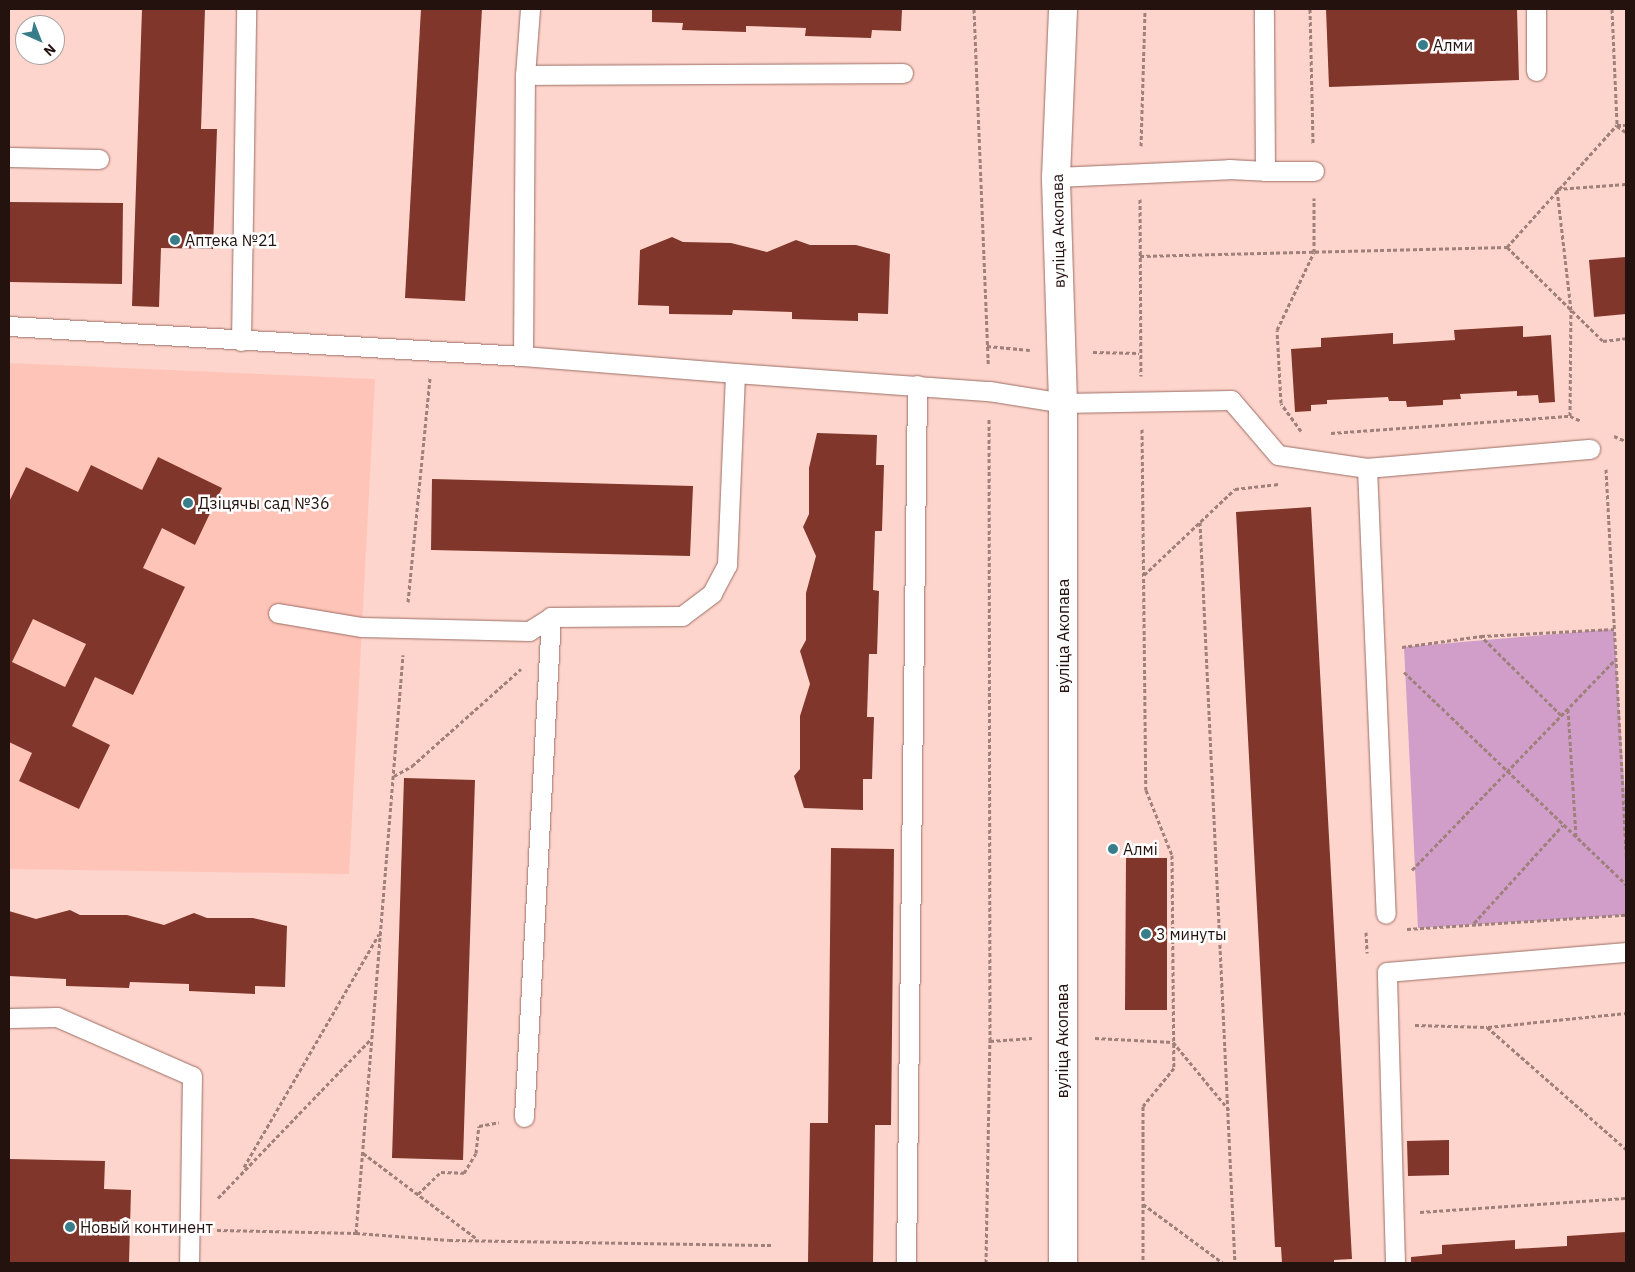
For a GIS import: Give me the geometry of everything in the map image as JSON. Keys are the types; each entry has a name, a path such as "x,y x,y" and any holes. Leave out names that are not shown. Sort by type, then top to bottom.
{"main road":[{"name":"вуліца Акопава","path":"1063,9 1056,177 1063,402 1063,1263"}],"lane":[{"path":"241,341 246,9"},
{"path":"523,356 525,76 530,9"},
{"path":"1264,9 1265,171"},
{"path":"1536,9 1536,71"},
{"path":"525,76 903,73"},
{"path":"9,157 99,159"},
{"path":"1056,177 1229,169 1314,171"},
{"path":"9,326 523,356 989,391 1063,402 1231,400 1278,454 1367,468 1590,449"},
{"path":"278,613 362,627 529,631 552,617 682,616 712,594 727,565 735,373"},
{"path":"906,1263 917,385"},
{"path":"1367,468 1386,914"},
{"path":"524,1117 552,617"},
{"path":"1395,1263 1387,972 1626,952"},
{"path":"9,1018 57,1017 192,1076 188,1263"}],"path":[{"path":"974,9 989,391 990,1041 986,1263"},
{"path":"1143,1263 1143,1106 1174,1068 1172,855 1146,790 1142,402 1139,353 1140,173 1145,9"},
{"path":"1304,435 1281,403 1277,330 1314,252 1310,9"},
{"path":"1507,247 1557,189 1617,125 1612,9"},
{"path":"1617,125 1626,125"},
{"path":"1617,125 1626,132"},
{"path":"1557,189 1626,184"},
{"path":"1321,434 1570,416 1571,310 1557,189"},
{"path":"1140,256 1507,247 1603,341 1626,338"},
{"path":"988,346 1033,350"},
{"path":"356,1233 393,776 433,351"},
{"path":"1090,352 1139,353"},
{"path":"1609,443 1610,434"},
{"path":"1607,461 1626,856"},
{"path":"1144,575 1235,489 1290,483"},
{"path":"1200,521 1230,1110 1235,1263"},
{"path":"1375,651 1481,636 1614,629"},
{"path":"1481,636 1561,716"},
{"path":"393,776 412,766 550,643"},
{"path":"1384,887 1414,869 1616,659"},
{"path":"1402,670 1506,773 1626,884"},
{"path":"1568,708 1576,838"},
{"path":"1474,923 1563,826"},
{"path":"1402,929 1626,915"},
{"path":"1366,924 1367,961"},
{"path":"242,1171 380,931"},
{"path":"1366,932 1376,932"},
{"path":"1389,1026 1487,1027 1626,1013"},
{"path":"1487,1027 1626,1149"},
{"path":"212,1205 242,1171 372,1039"},
{"path":"1173,1042 1230,1110"},
{"path":"418,1194 441,1172 464,1173 476,1153 480,1126"},
{"path":"362,1152 478,1240"},
{"path":"1427,1211 1626,1198"},
{"path":"1143,1204 1224,1263"},
{"path":"189,1230 356,1233 478,1240 772,1245"}],"shaded area":[{"name":"Дзіцячы сад №36","path":"9,363 375,379 349,874 9,869"},
{"path":"1614,629 1626,811 1626,915 1418,928 1404,647"}],"building":[{"path":"142,9 205,9 201,129 217,129 213,249 161,248 159,307 132,306"},
{"path":"421,9 482,9 465,301 405,298"},
{"path":"652,9 902,9 901,31 872,30 871,38 805,36 806,28 746,26 746,32 682,30 683,23 652,22"},
{"name":"Алми","path":"1326,9 1517,9 1519,80 1329,87"},
{"path":"9,202 123,203 122,284 9,282"},
{"path":"672,237 683,242 731,243 767,252 796,240 810,245 856,245 890,254 888,314 858,313 858,321 792,319 792,312 733,310 732,315 669,314 669,306 638,305 640,250"},
{"path":"1626,257 1626,314 1594,317 1589,260"},
{"path":"1523,326 1523,337 1551,335 1555,402 1539,403 1538,395 1517,396 1517,391 1460,394 1461,399 1443,400 1443,405 1407,407 1406,401 1389,401 1388,397 1327,400 1327,404 1311,405 1311,411 1295,412 1291,349 1321,347 1321,338 1393,333 1393,344 1455,340 1454,330"},
{"path":"817,433 877,435 876,465 884,465 882,531 875,531 873,590 879,591 877,654 869,654 867,717 874,717 872,779 863,779 863,810 804,808 794,776 800,769 800,716 810,684 800,651 806,640 806,593 816,556 803,527 809,514 809,468"},
{"path":"158,457 222,488 195,545 162,528 143,568 185,587 133,695 95,677 72,726 110,745 79,809 19,781 32,753 9,742 9,502 26,467 78,492 91,465 142,490","holes":["33,619 86,644 65,687 12,662"]},
{"path":"432,479 693,486 690,556 431,550"},
{"path":"1311,507 1352,1259 1334,1260 1334,1263 1282,1263 1281,1247 1275,1247 1236,512"},
{"path":"404,778 475,780 463,1160 392,1158"},
{"path":"831,848 894,849 891,1125 875,1125 873,1263 808,1263 810,1123 828,1123"},
{"name":"3 минуты","path":"1126,858 1167,858 1167,1010 1125,1010"},
{"path":"70,910 80,915 127,915 164,925 194,913 207,918 253,918 287,926 285,987 255,986 255,994 189,991 189,984 130,982 129,988 66,986 66,979 9,976 9,911 36,919"},
{"path":"1449,1140 1449,1175 1408,1176 1407,1141"},
{"name":"Новый континент","path":"9,1159 105,1161 104,1189 131,1190 129,1263 9,1263"},
{"path":"1626,1232 1626,1263 1411,1263 1411,1257 1442,1254 1442,1245 1515,1240 1515,1249 1567,1246 1567,1236"}],"place":[{"name":"Алми","path":"1423,45"},
{"name":"Аптека №21","path":"175,240"},
{"name":"Дзіцячы сад №36","path":"188,503"},
{"name":"Алмі","path":"1113,849"},
{"name":"3 минуты","path":"1146,934"},
{"name":"Новый континент","path":"70,1227"}]}
